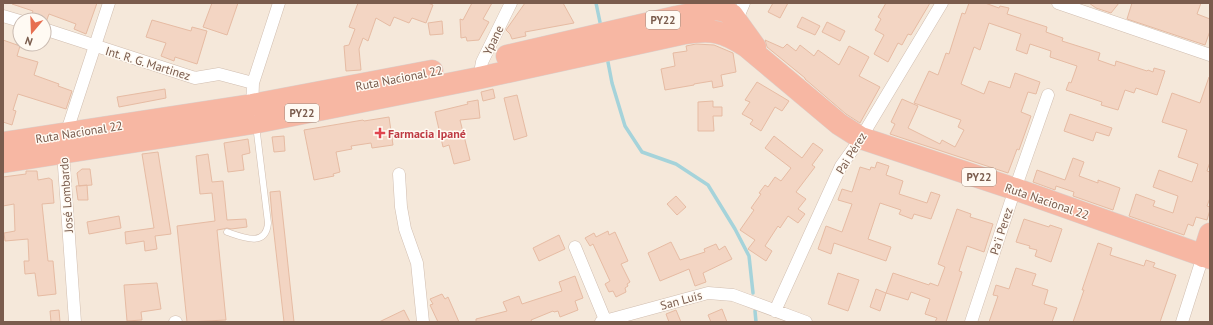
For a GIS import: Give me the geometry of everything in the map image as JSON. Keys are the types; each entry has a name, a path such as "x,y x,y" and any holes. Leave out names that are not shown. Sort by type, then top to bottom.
{"highway":[{"name":"Ruta Nacional 22","path":"3,143 65,143 253,116 480,70 604,42 676,17 729,14 767,62 839,124 860,138 1015,189 1207,257"},
{"name":"Ruta Nacional 22","path":"3,162 65,143"},
{"path":"1207,257 1210,234"}],"street":[{"name":"José Lombardo","path":"75,322 65,143 109,3"},
{"path":"253,116 253,83 279,3"},
{"name":"Ypane","path":"480,70 511,3"},
{"name":"Pai Pérez","path":"775,311 841,166 860,138 942,3"},
{"path":"1058,3 1210,56"},
{"name":"Int. R. G. Martinez","path":"52,32 195,78 219,74 253,83"},
{"name":"Pa'i Perez","path":"971,322 1048,94"},
{"path":"399,174 401,207 405,229 417,262 423,322"},
{"path":"575,247 604,322"},
{"path":"1182,322 1207,257"},
{"name":"San Luis","path":"604,322 708,293 733,295 806,322"}],"lane":[{"path":"227,232 248,239 256,239 262,237 268,228 253,116"}],"shaded area":[{"path":"3,3 1210,3 1210,322 3,322"}],"building":[{"path":"97,3 86,34 74,29 76,24 52,15 52,12 33,12 12,4"},
{"path":"212,3 238,3 227,35 203,27"},
{"path":"358,3 428,3 433,5 426,23 412,18 409,23 394,17 390,26 376,18 368,41 363,38 359,49 361,70 346,71 344,46 349,45 355,29 349,27"},
{"path":"472,3 492,3 483,19 489,22 479,40 467,41 466,37 461,38 460,19 463,20"},
{"path":"525,3 563,3 574,23 525,32 526,36 512,39 506,30"},
{"path":"773,3 788,3 780,18 768,12"},
{"path":"886,3 930,3 911,35 908,34 902,45 898,43 888,62 874,54 884,35 875,30 881,19 878,17"},
{"path":"969,3 985,3 999,8 1000,6 1009,8 1007,14 1047,27 1046,32 1063,38 1062,41 1100,53 1098,60 1115,66 1116,61 1147,71 1153,72 1154,68 1165,71 1157,95 1136,88 1134,93 1125,90 1118,110 1101,105 1102,102 1066,90 1069,82 1071,83 1077,66 1050,57 1051,51 1030,44 1027,54 1016,50 1021,34 989,23 980,50 974,47 961,84 984,94 989,81 1010,88 1015,73 1040,82 1036,94 1028,92 1021,112 1031,116 1019,150 1017,149 1008,173 890,134 895,124 891,122 902,99 918,106 908,128 940,144 942,140 955,147 964,130 958,127 961,120 914,103 929,71 938,75 946,53 949,54 962,13 965,14"},
{"path":"1089,3 1119,3 1111,13 1096,8"},
{"path":"1132,3 1201,3 1197,14 1210,19 1210,31 1205,45 1127,19"},
{"path":"802,17 820,26 815,35 797,27"},
{"path":"152,20 191,31 192,27 207,31 197,64 175,57 174,61 161,56 166,43 146,37"},
{"path":"442,21 443,34 430,35 428,23"},
{"path":"827,22 845,31 840,41 822,32"},
{"path":"3,40 12,43 12,52 18,52 17,56 38,62 34,75 59,84 58,86 72,91 66,109 18,94 13,110 16,111 12,125 3,122"},
{"path":"765,40 783,48 787,44 796,51 800,45 814,56 818,50 839,65 849,46 869,57 859,76 880,87 860,123 846,114 767,47"},
{"path":"696,44 714,45 733,53 736,72 721,75 723,86 713,88 712,81 665,90 661,69 675,66 673,53 687,51 686,46"},
{"path":"1209,77 1210,162 1207,171 1210,172 1210,198 1207,206 1210,207 1210,210 1207,220 1196,217 1193,226 1188,224 1184,235 1129,216 1136,194 1155,201 1153,206 1173,213 1178,196 1153,187 1159,170 1192,182 1198,164 1178,157 1187,130 1162,122 1172,93 1200,103"},
{"path":"757,82 789,101 782,111 775,107 761,131 750,124 753,120 742,114 750,102 745,100"},
{"path":"165,89 166,98 119,107 117,97"},
{"path":"493,89 495,98 483,101 481,92"},
{"path":"517,95 527,136 514,140 504,98"},
{"path":"478,100 480,118 460,120 470,160 454,164 449,145 443,147 435,112"},
{"path":"713,101 713,107 722,107 722,116 713,116 714,131 698,131 698,102"},
{"path":"1070,114 1112,128 1109,136 1096,132 1093,141 1064,131"},
{"path":"389,117 393,145 372,148 371,143 351,146 352,149 336,152 340,172 333,174 334,176 314,180 304,130"},
{"path":"284,136 285,151 274,152 272,137"},
{"path":"774,136 802,158 813,143 823,150 812,165 815,167 796,192 806,199 798,209 805,214 798,223 788,216 780,228 778,226 765,246 772,251 766,261 748,249 755,240 740,230 754,210 751,208 761,194 759,193 765,185 768,187 775,177 781,181 791,168 765,148"},
{"path":"248,139 250,153 242,155 244,170 228,172 224,143"},
{"path":"158,152 171,234 155,236 157,249 145,251 144,241 126,244 125,232 154,228 142,154"},
{"path":"208,154 212,182 223,181 227,220 246,219 247,227 217,230 226,320 187,322 177,226 215,221 212,193 200,194 196,156"},
{"path":"1073,158 1084,162 1079,176 1098,183 1098,180 1120,188 1113,210 1073,196 1074,192 1056,186 1055,190 1033,182 1037,170 1065,180"},
{"path":"877,162 889,166 886,175 903,181 899,194 927,203 931,192 940,195 931,219 914,214 912,219 899,214 901,210 880,203 868,239 891,247 886,261 834,243 831,254 818,249 826,226 842,232 852,204 838,200 842,189 852,192 860,167 870,170 871,167 875,168"},
{"path":"82,169 90,169 92,185 79,186 77,173"},
{"path":"26,171 37,171 38,180 49,178 52,180 54,203 42,204 48,261 53,261 56,294 38,296 35,273 25,274 24,261 29,261 28,239 5,241 4,233 15,231 14,204 3,206 3,177 26,174"},
{"path":"87,185 88,200 78,200 76,186"},
{"path":"280,191 294,322 284,322 272,216 270,192"},
{"path":"676,196 686,207 677,215 667,204"},
{"path":"957,209 971,214 970,217 993,224 984,252 967,246 959,271 962,272 946,322 935,322 937,318 925,314 930,299 911,292 908,300 886,293 893,273 929,285 930,283 938,286 945,267 938,264"},
{"path":"119,216 121,228 89,234 87,222"},
{"path":"1024,219 1049,227 1050,225 1062,229 1051,262 1035,256 1037,250 1029,248 1030,246 1016,242"},
{"path":"608,231 609,235 615,232 628,261 621,264 630,282 625,288 626,292 616,297 613,291 609,292 605,284 610,281 593,244 590,246 585,238 594,233 596,237"},
{"path":"559,235 565,249 539,261 533,248"},
{"path":"671,242 680,260 705,252 704,249 716,244 719,250 725,246 732,259 703,273 706,282 695,286 689,269 660,281 648,253"},
{"path":"1098,243 1112,248 1110,255 1144,266 1146,260 1155,263 1153,267 1176,275 1160,322 1073,322"},
{"path":"1016,268 1036,274 1032,285 1048,290 1044,304 1057,308 1052,322 989,322 998,296 993,295 996,285 1009,289"},
{"path":"838,273 859,280 848,311 828,304"},
{"path":"575,276 583,298 575,301 578,310 560,317 558,311 553,311 531,320 532,322 476,322 476,319 507,311 503,302 519,296 522,304 562,291 559,282"},
{"path":"157,283 161,309 141,312 142,320 127,321 124,285"},
{"path":"876,289 886,293 880,311 870,307"},
{"path":"442,294 445,299 448,297 459,322 438,322 430,305 433,304 430,299"},
{"path":"722,309 727,322 711,322 708,315"},
{"path":"59,310 60,322 51,322 50,311"},
{"path":"404,310 410,322 379,322"},
{"path":"676,310 681,322 669,322 666,314"}],"waterway":[{"path":"596,3 601,27"},
{"path":"607,57 612,83 625,126 642,152 676,164 708,185 735,229 749,256 753,293"},
{"path":"755,311 756,322"}],"place":[{"name":"Farmacia Ipané","path":"380,133"}]}
